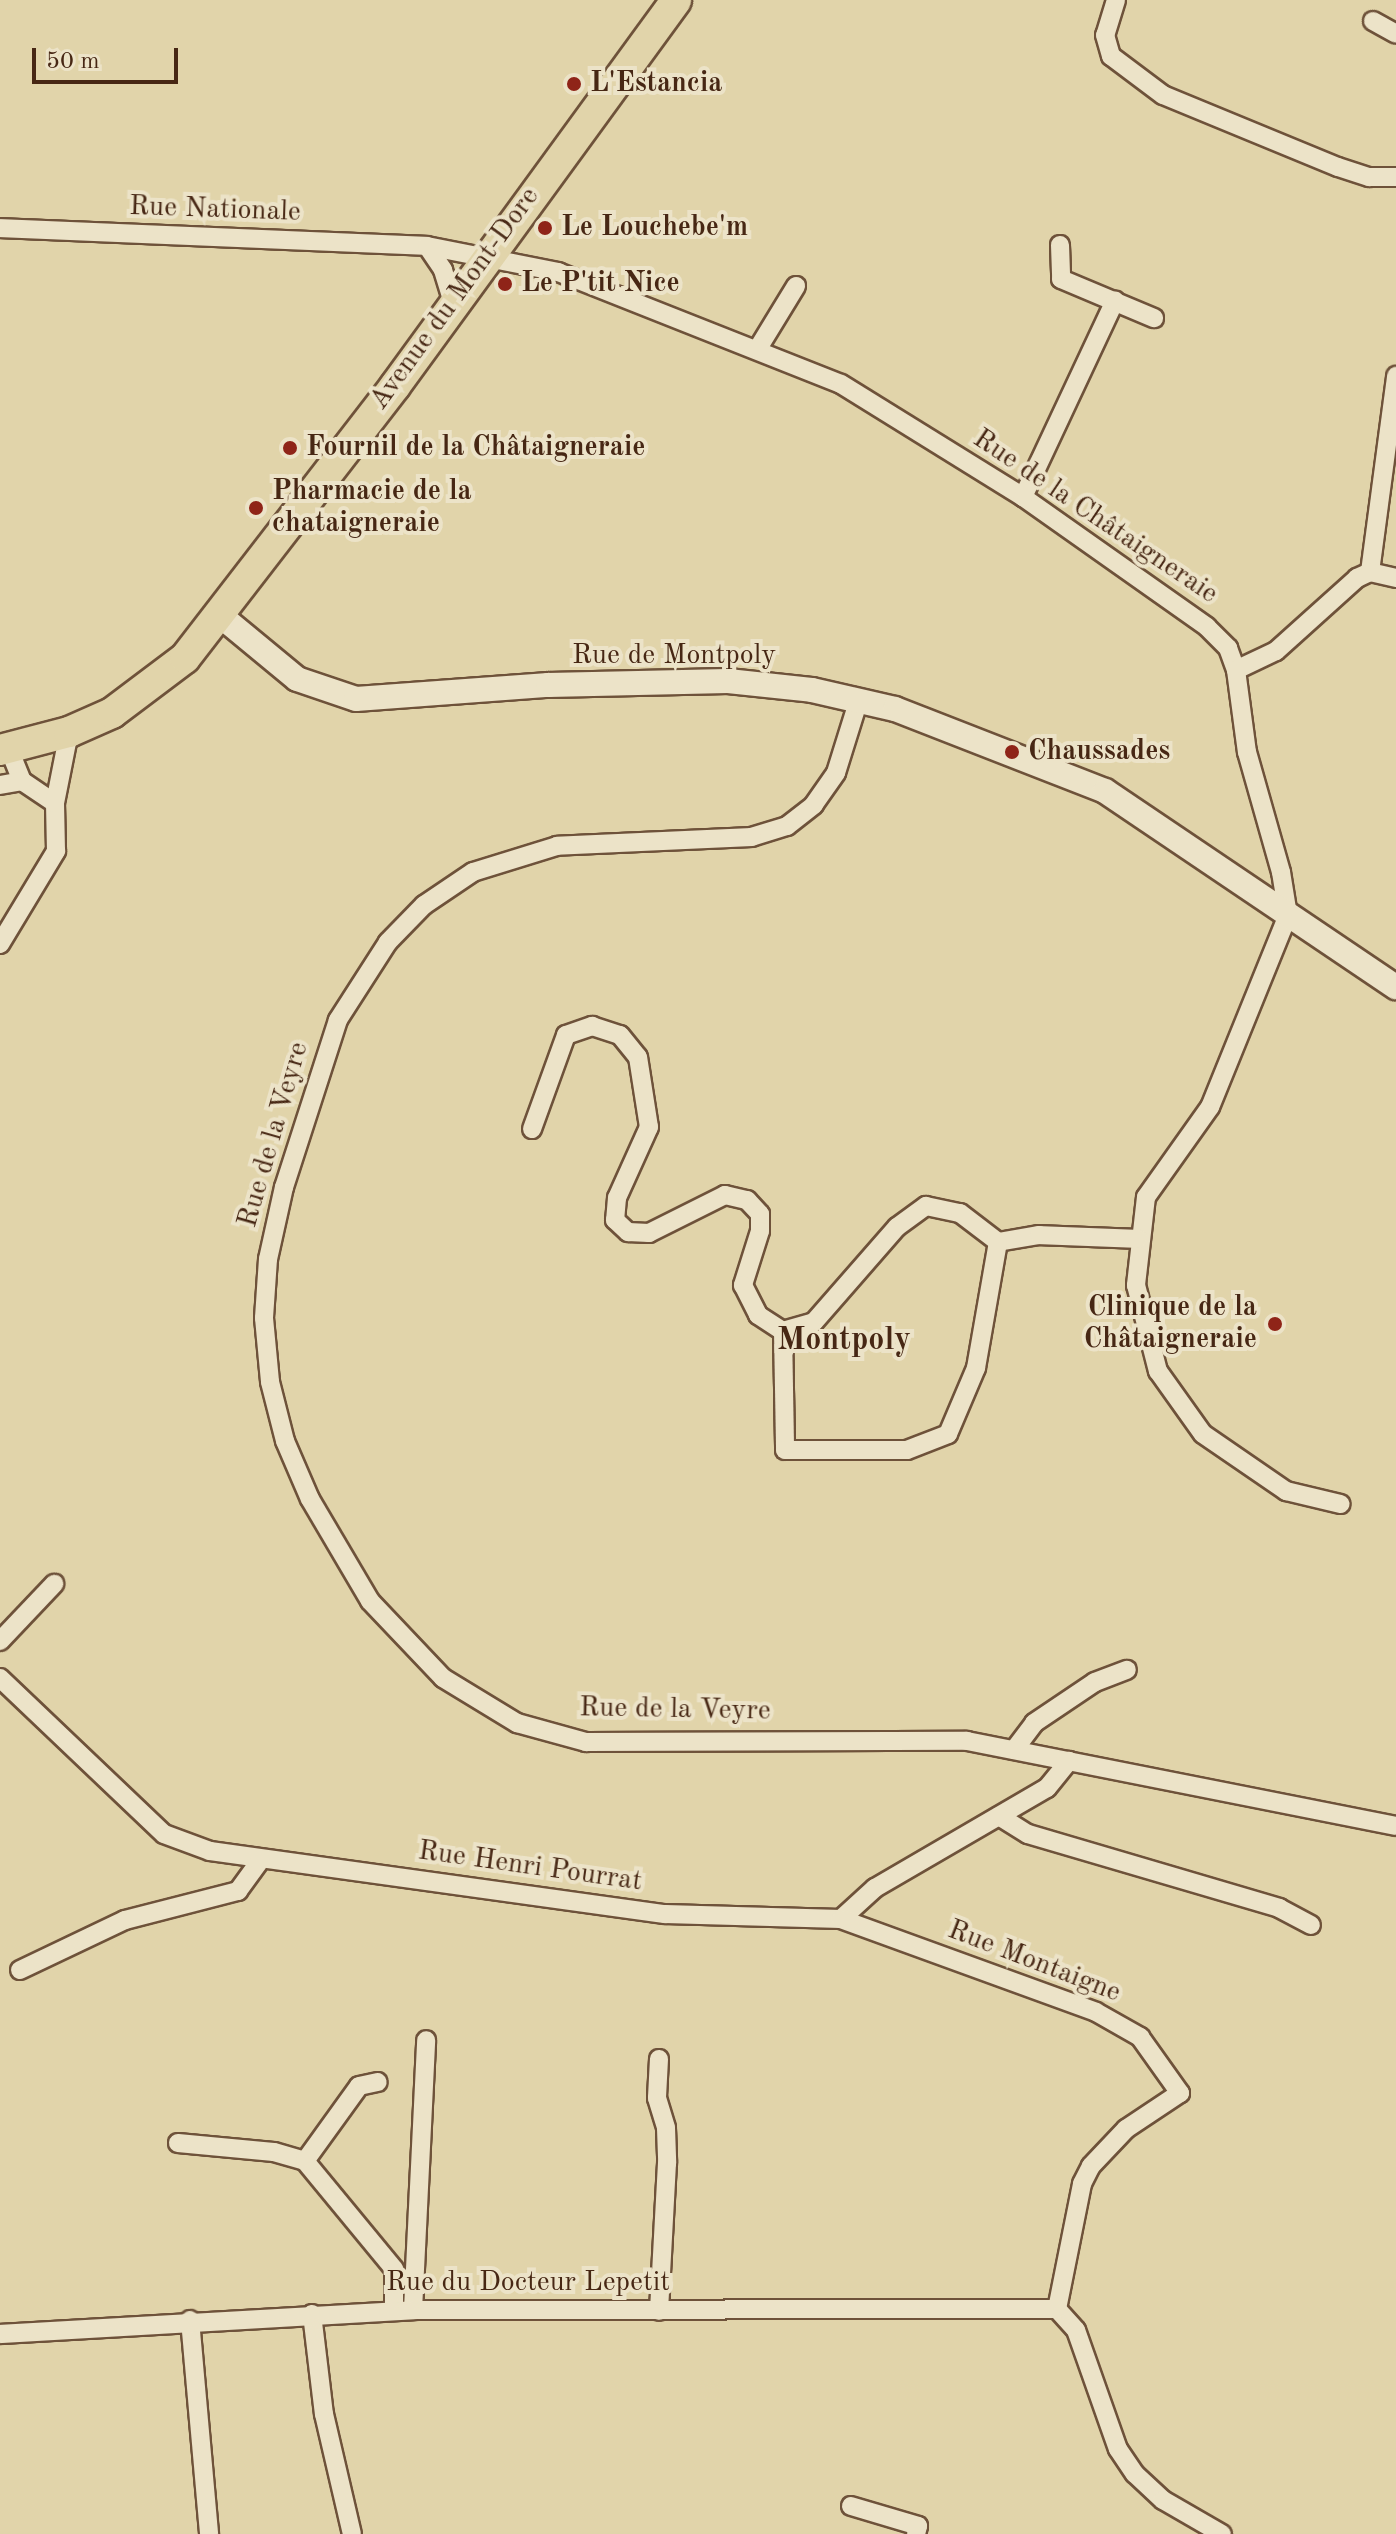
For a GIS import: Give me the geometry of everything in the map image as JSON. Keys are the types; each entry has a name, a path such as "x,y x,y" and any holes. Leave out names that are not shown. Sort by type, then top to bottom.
{"main road":[{"name":"Avenue du Mont-Dore","path":"4,749 69,732 138,698 185,658 222,617 676,0"}],"street":[{"path":"1116,0 1105,35 1111,56 1163,95 1338,167 1369,177 1396,177"},
{"path":"1373,21 1396,34"},
{"name":"Rue Nationale","path":"0,228 427,246 487,256"},
{"path":"1060,245 1061,279 1154,318"},
{"path":"427,246 443,270 453,303"},
{"name":"Rue de la Châtaigneraie","path":"487,256 558,272 841,384 1023,497 1207,627 1228,648 1236,670 1247,752 1281,872 1288,915"},
{"path":"757,350 796,286"},
{"path":"1023,497 1115,301"},
{"path":"1236,670 1276,651 1370,572 1396,376"},
{"path":"1370,572 1396,578"},
{"name":"Rue de Montpoly","path":"222,617 297,679 356,699 694,681 762,683 859,699 953,729 1105,791 1396,987"},
{"name":"Rue de la Veyre","path":"859,699 836,773 814,805 787,826 752,837 557,846 473,872 424,905 388,942 338,1020 284,1187 265,1303 270,1382 285,1441 310,1499 370,1601 443,1678 517,1723 586,1742 917,1738 1014,1750 1396,1826"},
{"path":"0,944 56,851 55,803 69,732"},
{"path":"4,749 22,781 55,803"},
{"path":"0,785 22,781"},
{"path":"1288,915 1223,1081 1146,1197 1138,1239 1136,1285 1142,1322 1158,1371 1183,1411 1203,1434 1286,1491 1340,1504"},
{"path":"532,1129 566,1035 592,1026 620,1035 638,1057 649,1127 617,1198 615,1220 628,1232 649,1233 725,1195 747,1200 760,1214 760,1231 743,1285 758,1315 783,1331 814,1322 897,1227 926,1206 960,1213 998,1242 1039,1235 1138,1239"},
{"path":"783,1331 785,1450 907,1450 948,1434 976,1368 998,1242"},
{"path":"0,1641 54,1584"},
{"path":"1014,1750 1034,1723 1095,1682 1127,1670"},
{"name":"Rue Henri Pourrat","path":"0,1678 164,1834 210,1851 665,1914 841,1919"},
{"path":"841,1919 875,1888 1047,1788 1069,1761"},
{"path":"999,1816 1028,1834 1130,1868 1279,1908 1311,1925"},
{"path":"20,1970 125,1920 238,1891 261,1859"},
{"name":"Rue Montaigne","path":"841,1919 1096,2012 1140,2037 1180,2093 1126,2129 1091,2166 1082,2184 1057,2309"},
{"path":"404,2311 426,2040"},
{"path":"659,2059 657,2098 666,2128 667,2163 659,2311"},
{"path":"305,2161 359,2086 378,2082"},
{"path":"178,2143 274,2152 305,2161 394,2269 404,2311"},
{"path":"1057,2309 1076,2330 1118,2449 1135,2474 1163,2500 1222,2534"},
{"name":"Rue du Docteur Lepetit","path":"0,2334 190,2320 404,2311 1057,2309"},
{"path":"312,2314 327,2429 352,2534"},
{"path":"190,2320 209,2534"},
{"path":"851,2506 918,2526 916,2534"}],"place":[{"name":"L'Estancia","path":"574,84"},
{"name":"Le Louchebe'm","path":"545,228"},
{"name":"Le P'tit Nice","path":"505,284"},
{"name":"Fournil de la Châtaigneraie","path":"290,448"},
{"name":"Pharmacie de la chataigneraie","path":"256,508"},
{"name":"Chaussades","path":"1012,752"},
{"name":"Clinique de la Châtaigneraie","path":"1275,1324"}],"district":[{"name":"Montpoly","path":"844,1341"}]}
